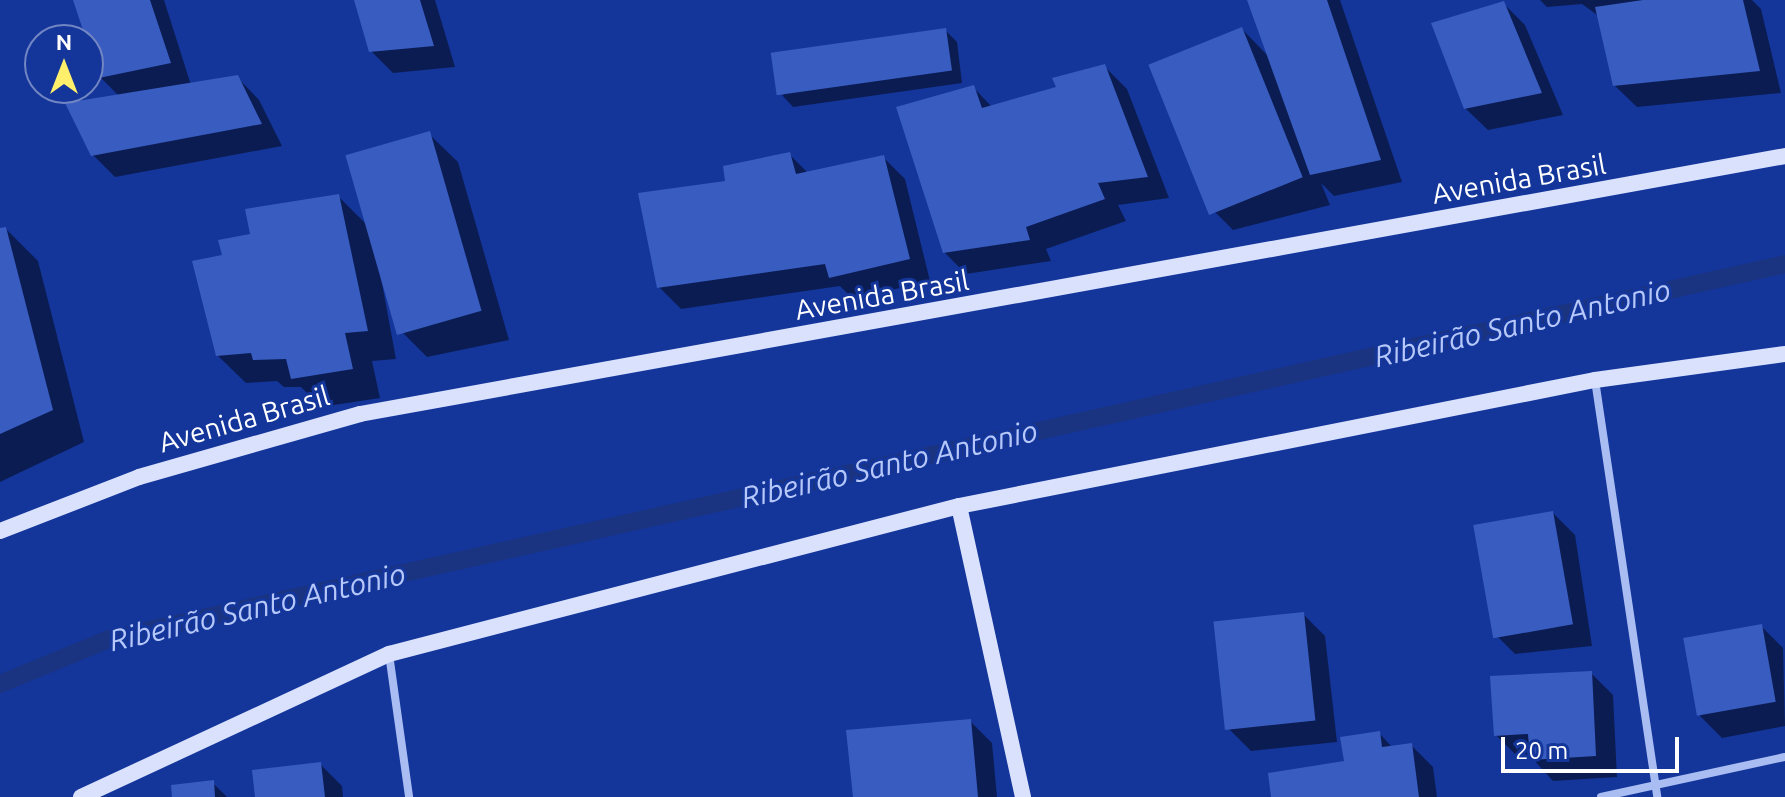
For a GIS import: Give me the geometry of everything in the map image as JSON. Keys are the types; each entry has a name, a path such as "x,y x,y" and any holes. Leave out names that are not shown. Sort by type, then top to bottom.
{"main road":[{"name":"Avenida Brasil","path":"0,531 139,477 360,414 1785,156"},
{"path":"81,797 389,654 959,506 1595,380 1785,354"},
{"path":"959,506 1023,797"}],"street":[{"path":"1595,380 1657,797"},
{"path":"389,654 409,797"},
{"path":"1601,797 1785,757"}],"building":[{"path":"73,0 150,0 171,63 104,77 104,24 81,24"},
{"path":"354,0 420,0 434,46 369,52"},
{"path":"1247,0 1327,0 1381,160 1310,175"},
{"path":"1643,0 1743,0 1760,71 1613,86 1595,7"},
{"path":"1504,1 1542,93 1464,109 1431,23"},
{"path":"1242,27 1303,177 1209,215 1148,65"},
{"path":"946,28 952,71 777,95 771,53"},
{"path":"1105,64 1148,177 1098,183 1105,199 1026,227 1030,240 943,253 896,107 974,85 982,108 1056,87 1052,78"},
{"path":"238,75 262,124 91,156 65,104 104,104 104,97"},
{"path":"430,131 482,311 397,335 345,155"},
{"path":"790,152 796,174 884,155 910,259 829,278 825,264 657,288 638,193 725,181 723,166"},
{"path":"339,194 368,331 345,333 353,369 291,379 286,359 253,360 251,353 216,356 192,261 222,255 218,240 250,234 245,209"},
{"path":"6,227 53,410 0,434 0,228"},
{"path":"1553,511 1573,624 1493,638 1473,525"},
{"path":"1304,612 1315,720 1225,730 1213,622"},
{"path":"1762,624 1776,702 1697,716 1683,638"},
{"path":"1592,671 1596,756 1530,760 1528,734 1494,736 1490,676"},
{"path":"971,719 978,797 853,797 846,730"},
{"path":"1380,731 1382,747 1412,743 1419,797 1271,797 1268,773 1344,761 1340,737"},
{"path":"321,762 325,797 255,797 252,770"},
{"path":"214,780 215,797 172,797 171,785"}],"waterway":[{"name":"Ribeirão Santo Antonio","path":"0,684 109,639 1785,264"}]}
